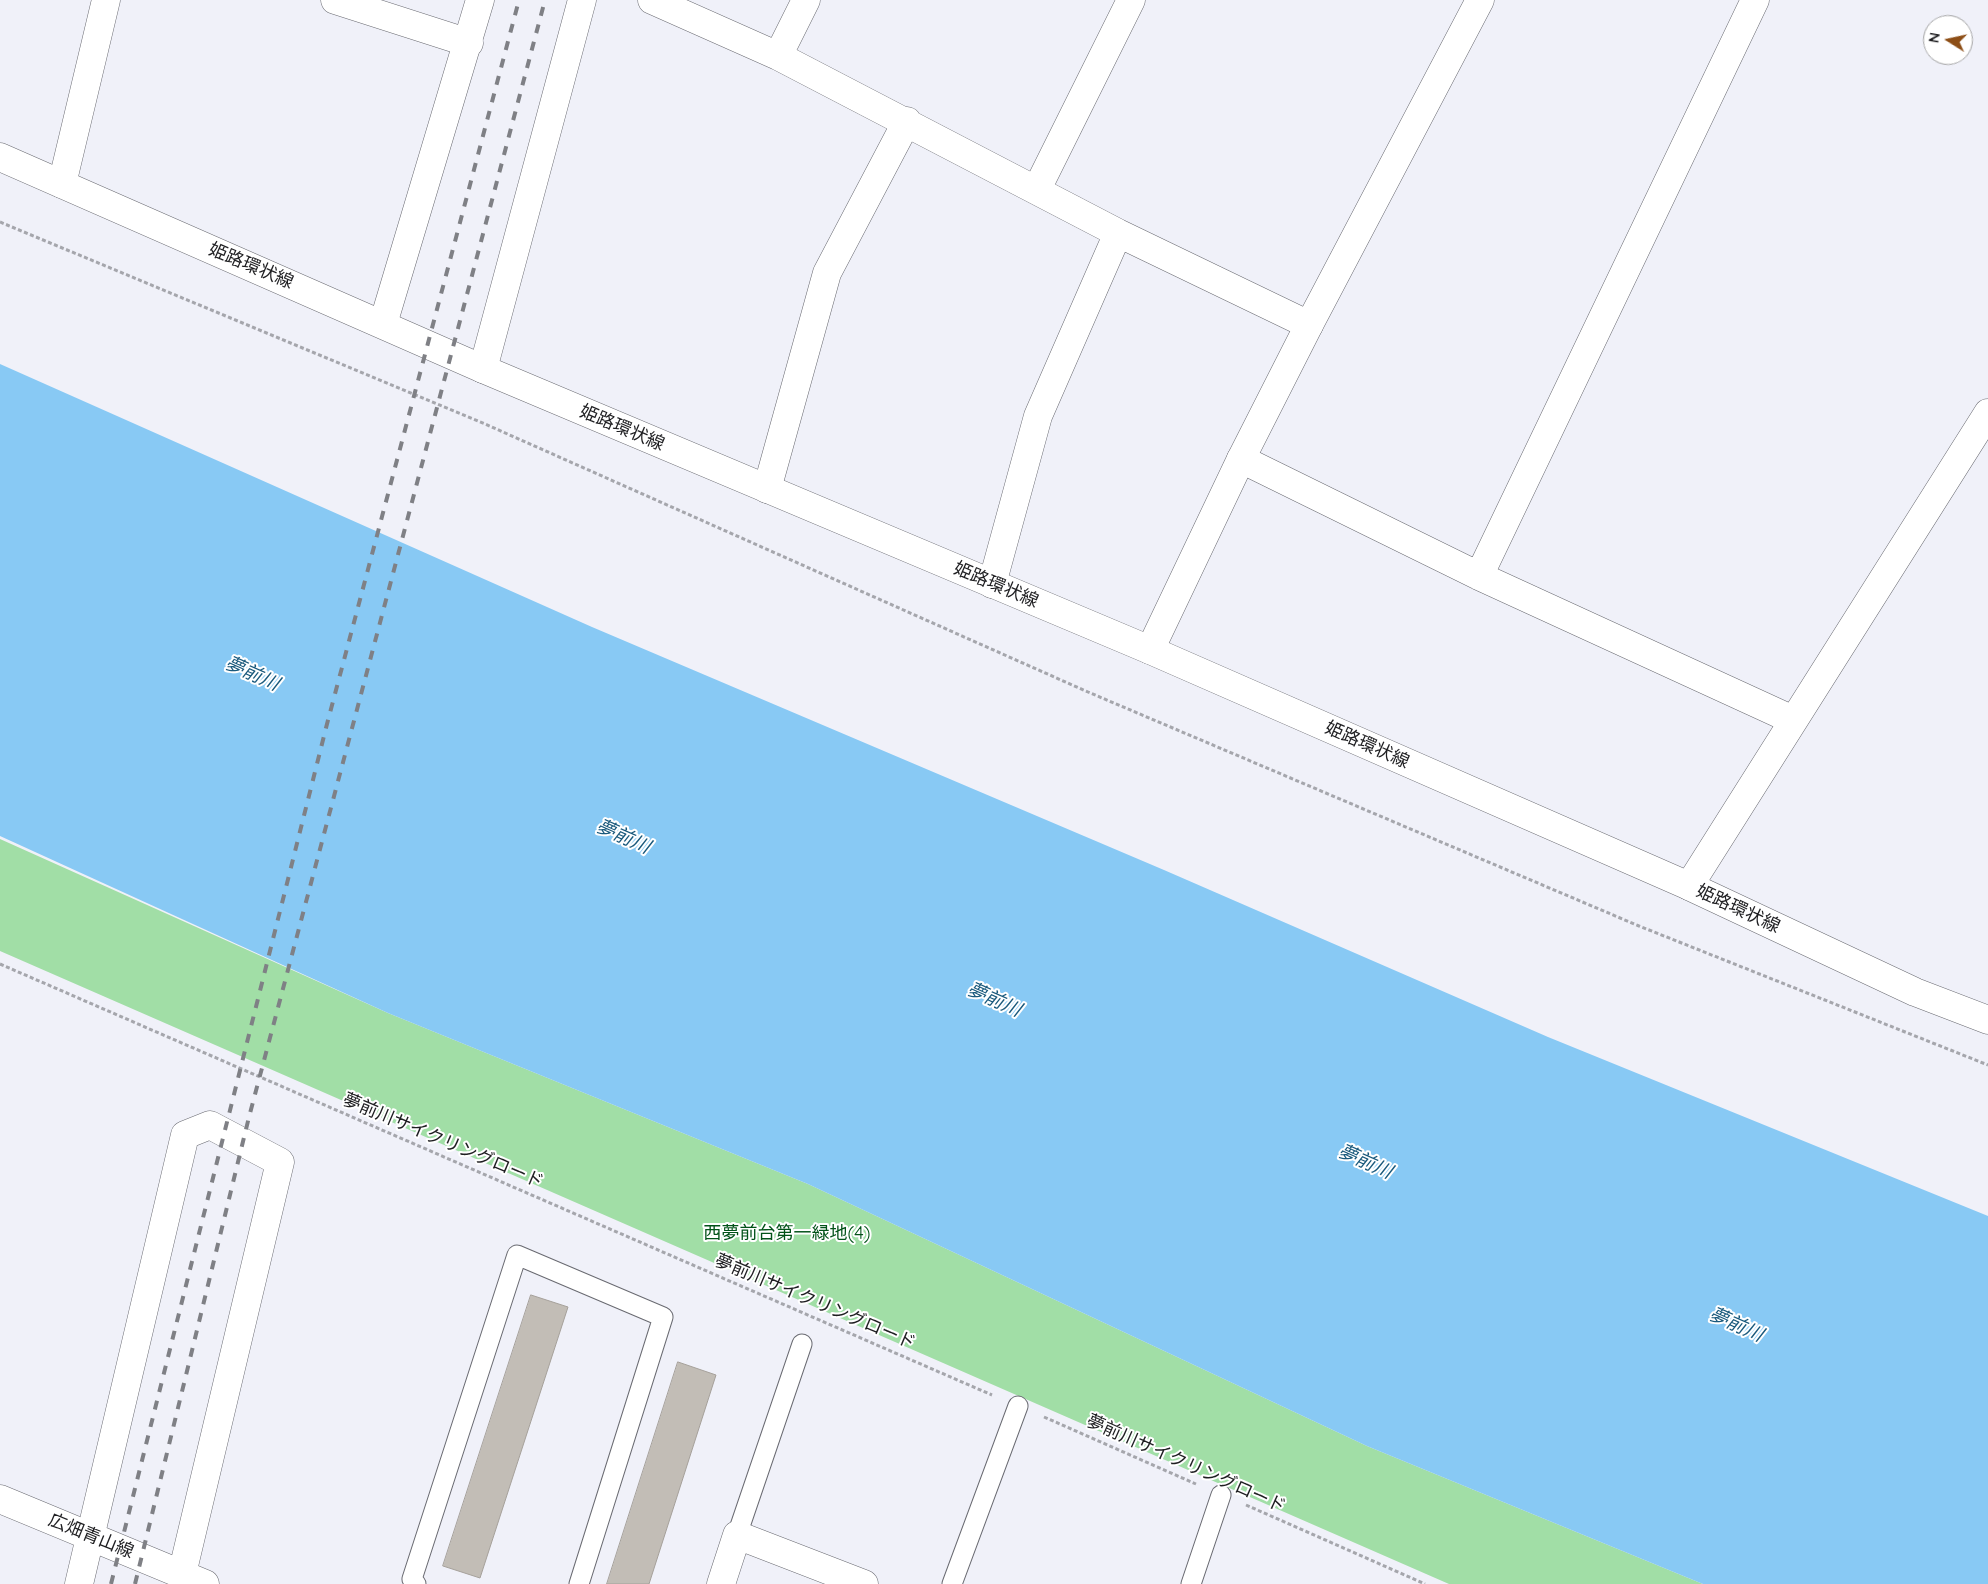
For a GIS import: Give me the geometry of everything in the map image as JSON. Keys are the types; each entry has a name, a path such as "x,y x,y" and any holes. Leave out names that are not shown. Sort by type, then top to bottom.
{"street":[{"path":"62,184 106,0"},
{"path":"335,0 469,43"},
{"path":"383,324 469,43 480,0"},
{"path":"483,368 582,0"},
{"path":"652,0 778,56 907,121 1118,233 1309,325"},
{"path":"778,56 806,0"},
{"path":"1037,189 1131,0"},
{"path":"1150,650 1241,459 1309,325 1480,0"},
{"path":"1479,576 1755,0"},
{"path":"767,489 827,273 907,121"},
{"name":"姫路環状線","path":"0,157 483,368 1150,650 1689,886 1915,992 1988,1020"},
{"path":"992,584 1038,416 1118,233"},
{"path":"1689,886 1988,413"},
{"path":"1241,459 1479,576 1793,720"},
{"path":"78,1584 185,1135 210,1125 280,1162 189,1580"},
{"name":"広畑青山線","path":"0,1499 189,1580"},
{"path":"721,1584 737,1535 864,1584"}],"lane":[{"path":"416,1584 412,1580 517,1255 662,1317 578,1584"},
{"path":"737,1535 802,1344"},
{"path":"952,1584 1018,1406"},
{"path":"1191,1584 1221,1495"}],"path":[{"path":"0,222 484,424 1088,692 1621,918 1988,1065"},
{"name":"夢前川サイクリングロード","path":"0,964 1425,1584"}],"green space":[{"name":"西夢前台第一緑地(4)","path":"0,839 388,1013 808,1184 1367,1446 1703,1584 1449,1584 0,951"}],"water":[{"name":"夢前川","path":"0,364 592,627 1164,870 1548,1037 1988,1216 1988,1584 1703,1584 1367,1446 808,1184 388,1013 0,836"}],"building":[{"path":"531,1295 568,1307 480,1578 443,1566"},
{"path":"678,1362 716,1375 649,1584 607,1584"}],"railway":[{"path":"111,1584 327,724 519,0"},
{"path":"135,1584 249,1117 545,0"}]}
